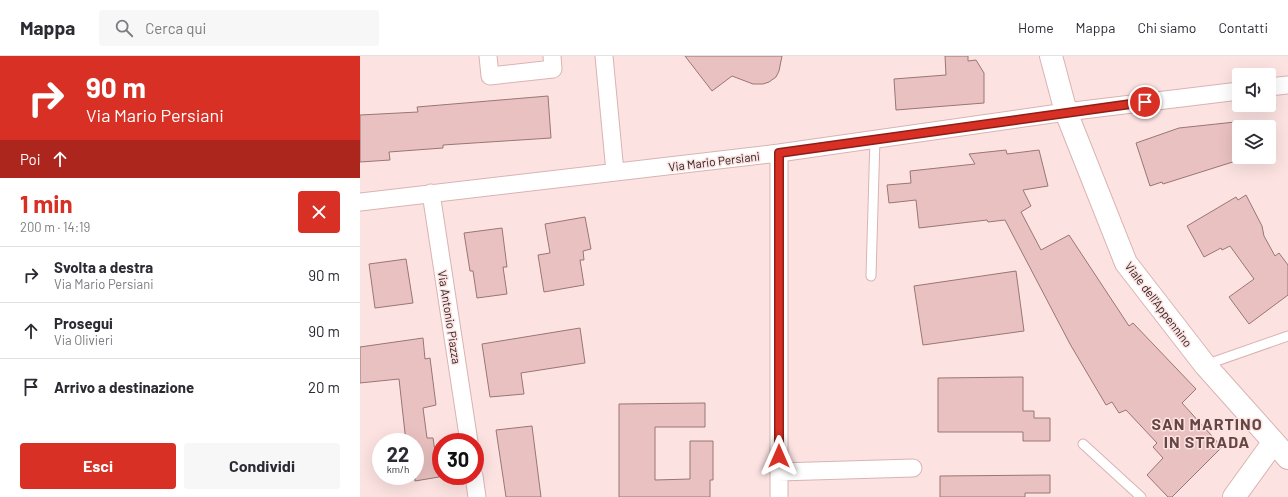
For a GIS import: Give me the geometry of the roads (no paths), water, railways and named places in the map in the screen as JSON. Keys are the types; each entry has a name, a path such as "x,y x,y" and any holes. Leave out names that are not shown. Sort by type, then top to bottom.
{"main road":[{"name":"Viale dell'Appennino","path":"1051,56 1066,112 1126,262 1205,364 1280,450"},
{"path":"1234,497 1280,450"}],"street":[{"path":"488,56 490,76 552,63"},
{"path":"604,56 615,172"},
{"path":"1276,86 1288,85"},
{"name":"Via Mario Persiani","path":"360,202 779,153 875,138 1066,112 1232,92"},
{"path":"779,153 779,497"},
{"name":"Via Antonio Piazza","path":"431,193 468,433"},
{"path":"779,472 913,468"},
{"path":"475,485 477,497"}],"lane":[{"path":"871,276 875,138"},
{"path":"1205,364 1288,336"},
{"path":"1083,444 1141,497"}],"district":[{"name":"SAN MARTINO IN STRADA","path":"1207,432"}]}
